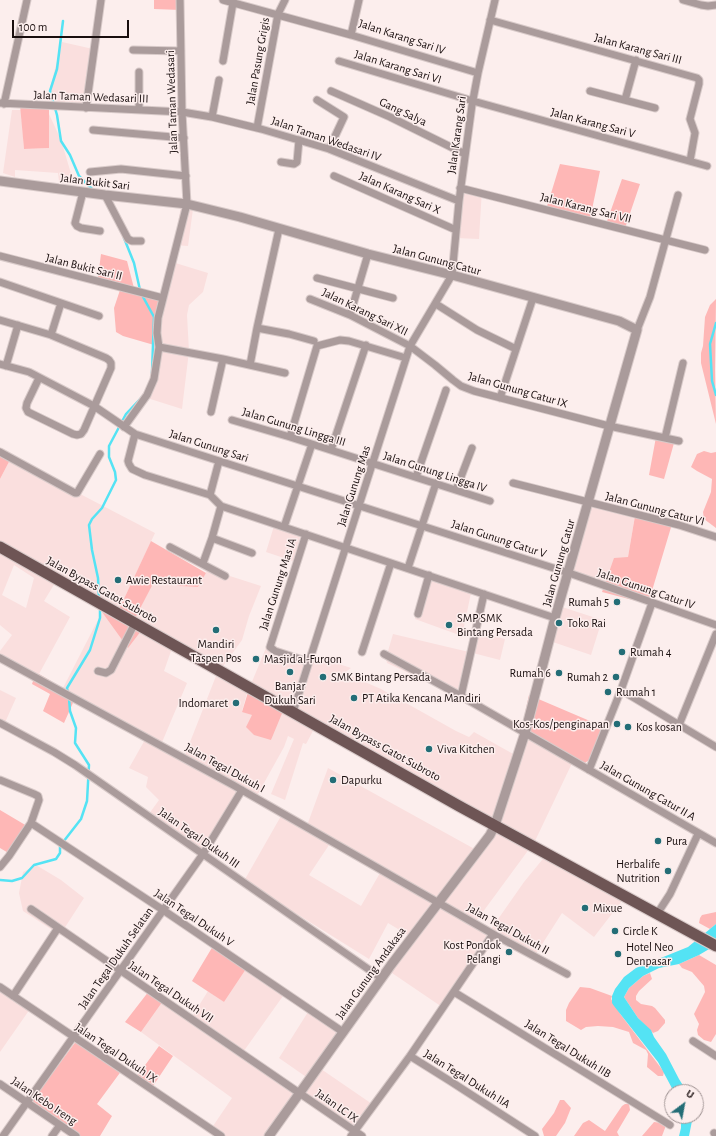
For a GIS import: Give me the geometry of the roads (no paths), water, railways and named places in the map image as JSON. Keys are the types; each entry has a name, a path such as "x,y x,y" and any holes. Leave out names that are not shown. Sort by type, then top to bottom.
{"main road":[{"name":"Jalan Bypass Gatot Subroto","path":"0,547 495,825 716,946"}],"street":[{"path":"2,104 27,0"},
{"path":"86,108 101,0"},
{"name":"Jalan Taman Wedasari","path":"124,427 152,386 159,347 157,333 158,318 187,204 182,112 180,0"},
{"path":"223,0 350,34"},
{"name":"Jalan Pasung Grigis","path":"257,128 278,14 285,0"},
{"name":"Jalan Karang Sari IV","path":"359,0 350,34 478,73"},
{"name":"Jalan Karang Sari","path":"452,275 460,188 473,101 495,0"},
{"path":"683,0 701,6 716,5"},
{"path":"223,61 233,3"},
{"name":"Jalan Karang Sari III","path":"490,20 691,75 699,80 690,120 695,133 690,161"},
{"path":"133,50 182,51"},
{"path":"625,100 636,60"},
{"name":"Jalan Karang Sari VI","path":"339,61 473,101"},
{"path":"139,110 140,72"},
{"path":"212,117 219,80"},
{"name":"Gang Salya","path":"331,91 390,117 465,154"},
{"path":"590,92 655,108"},
{"path":"317,100 344,117 329,149"},
{"name":"Jalan Karang Sari V","path":"473,101 707,166"},
{"name":"Jalan Taman Wedasari III","path":"2,104 182,112"},
{"name":"Jalan Taman Wedasari IV","path":"182,112 212,117 257,128 329,149 459,201"},
{"path":"93,130 184,138"},
{"path":"281,162 294,164 297,162 299,140"},
{"path":"90,172 121,169 186,176"},
{"name":"Jalan Karang Sari X","path":"334,176 456,230"},
{"name":"Jalan Bukit Sari","path":"0,181 187,204"},
{"name":"Jalan Karang Sari VII","path":"460,188 705,250"},
{"path":"83,192 75,222 77,226 81,228 100,232"},
{"path":"105,195 128,239 132,241 142,241"},
{"name":"Jalan Gunung Catur","path":"495,825 525,733 555,618 569,573 609,426 637,330 650,297 678,195"},
{"name":"Jalan Gunung Catur","path":"187,204 240,217 368,254 619,320 637,330"},
{"path":"250,365 279,228"},
{"path":"350,315 368,254"},
{"name":"Jalan Bukit Sari II","path":"0,256 163,298"},
{"name":"Jalan Gunung Mas","path":"293,712 410,346 452,275"},
{"path":"317,278 393,298"},
{"path":"0,282 99,316"},
{"path":"500,398 533,298"},
{"name":"Jalan Karang Sari XII","path":"310,299 350,315 410,346"},
{"path":"51,335 61,303"},
{"path":"436,304 477,330 516,349"},
{"path":"0,320 51,335 106,358 111,364 111,368 84,430 81,434 77,435 28,412 26,408 39,378"},
{"path":"3,365 18,325"},
{"path":"257,328 289,334 316,343 340,340 349,341 406,358"},
{"path":"290,437 316,343"},
{"path":"331,450 366,345"},
{"name":"Jalan Gunung Catur IX","path":"410,346 461,386 474,391 609,426 679,441"},
{"path":"159,347 285,373"},
{"path":"211,412 223,359"},
{"path":"665,438 683,363"},
{"name":"Jalan Gunung Sari","path":"3,365 29,372 94,406 135,434 422,526"},
{"path":"416,477 446,390"},
{"name":"Jalan Gunung Lingga III","path":"232,420 372,463"},
{"path":"135,434 128,461 132,469 210,495 220,506 555,618"},
{"path":"284,527 312,444"},
{"path":"456,490 472,448"},
{"path":"0,452 75,493 77,493 100,454"},
{"path":"210,495 219,461"},
{"name":"Jalan Gunung Lingga IV","path":"372,463 490,501"},
{"path":"408,568 436,483"},
{"name":"Jalan Gunung Catur VI","path":"513,483 679,525 716,537"},
{"path":"203,563 212,538 220,506"},
{"name":"Jalan Gunung Catur V","path":"422,526 569,573"},
{"name":"Jalan Gunung Mas IA","path":"306,534 270,647 276,651 309,662"},
{"path":"212,538 252,553"},
{"path":"170,547 203,563 225,576"},
{"path":"362,652 391,563"},
{"name":"Jalan Gunung Catur IV","path":"569,573 716,625"},
{"path":"418,614 429,575"},
{"path":"461,696 484,594"},
{"path":"589,770 621,690 652,603"},
{"path":"98,672 106,673 111,670 135,623"},
{"path":"679,725 716,634"},
{"name":"Jalan Gunung Catur II A","path":"384,654 461,696 716,843"},
{"name":"Jalan Tegal Dukuh I","path":"0,658 242,790 438,902"},
{"path":"621,690 716,747"},
{"name":"Jalan Tegal Dukuh III","path":"0,723 75,765 382,978"},
{"path":"0,780 38,796 39,800 30,823 9,856 0,867"},
{"name":"Jalan Tegal Dukuh Selatan","path":"3,1136 203,854 242,790"},
{"name":"Jalan Tegal Dukuh V","path":"30,823 163,910 343,1032"},
{"name":"Jalan Gunung Andakasa","path":"269,1136 382,978 490,835 495,825"},
{"path":"658,914 670,894 698,834"},
{"name":"Jalan Tegal Dukuh II","path":"438,902 567,974"},
{"name":"Jalan Tegal Dukuh VII","path":"31,909 300,1093"},
{"path":"13,996 58,928"},
{"name":"Jalan Tegal Dukuh IIA","path":"493,934 410,1056 535,1136"},
{"name":"Jalan Tegal Dukuh IX","path":"0,987 220,1136"},
{"name":"Jalan Tegal Dukuh IIB","path":"454,992 670,1125"},
{"path":"693,1041 716,1056"},
{"path":"353,1134 410,1056"},
{"name":"Jalan Kebo Ireng","path":"0,1084 76,1136"},
{"name":"Jalan LC IX","path":"300,1093 353,1134 362,1136"},
{"path":"52,1136 60,1125"}],"water":[{"path":"716,924 716,945 679,964 659,968 643,976 629,988 624,997 638,1018 651,1030 682,1084 670,1084 658,1062 612,1003 612,996 615,989 624,977 636,968 688,947"},
{"path":"681,1124 691,1124 689,1136 679,1136"}],"waterway":[{"path":"63,21 57,69 50,91 57,115 61,141 70,155 79,176 94,191"},
{"path":"124,238 134,263 140,290"},
{"path":"142,295 154,317 152,373"},
{"path":"716,323 710,344 712,381 716,395"},
{"path":"99,599 98,578 92,550 89,525 92,519 102,508 116,480 115,472 109,457 109,446 126,414 143,396"},
{"path":"68,693 67,688 90,650 100,618 100,608"},
{"path":"0,880 12,881 22,878 34,865 56,859 60,853 60,846 81,819 87,801 89,765 75,743 76,728 70,711 69,698"}],"place":[{"name":"Awie Restaurant","path":"118,580"},
{"name":"Rumah 5","path":"617,602"},
{"name":"Toko Rai","path":"559,623"},
{"name":"SMP SMK Bintang Persada","path":"449,625"},
{"name":"Mandiri Taspen Pos","path":"216,630"},
{"name":"Rumah 4","path":"622,652"},
{"name":"Masjid al-Furqon","path":"256,659"},
{"name":"Banjar Dukuh Sari","path":"290,672"},
{"name":"Rumah 6","path":"559,673"},
{"name":"SMK Bintang Persada","path":"323,677"},
{"name":"Rumah 2","path":"616,677"},
{"name":"Rumah 1","path":"608,692"},
{"name":"PT Atika Kencana Mandiri","path":"354,698"},
{"name":"Indomaret","path":"236,703"},
{"name":"Kos-Kos/penginapan","path":"617,724"},
{"name":"Kos kosan","path":"628,727"},
{"name":"Viva Kitchen","path":"429,749"},
{"name":"Dapurku","path":"333,780"},
{"name":"Pura","path":"658,841"},
{"name":"Herbalife Nutrition","path":"668,871"},
{"name":"Mixue","path":"585,908"},
{"name":"Circle K","path":"615,931"},
{"name":"Kost Pondok Pelangi","path":"509,952"},
{"name":"Hotel Neo Denpasar","path":"618,954"}]}
